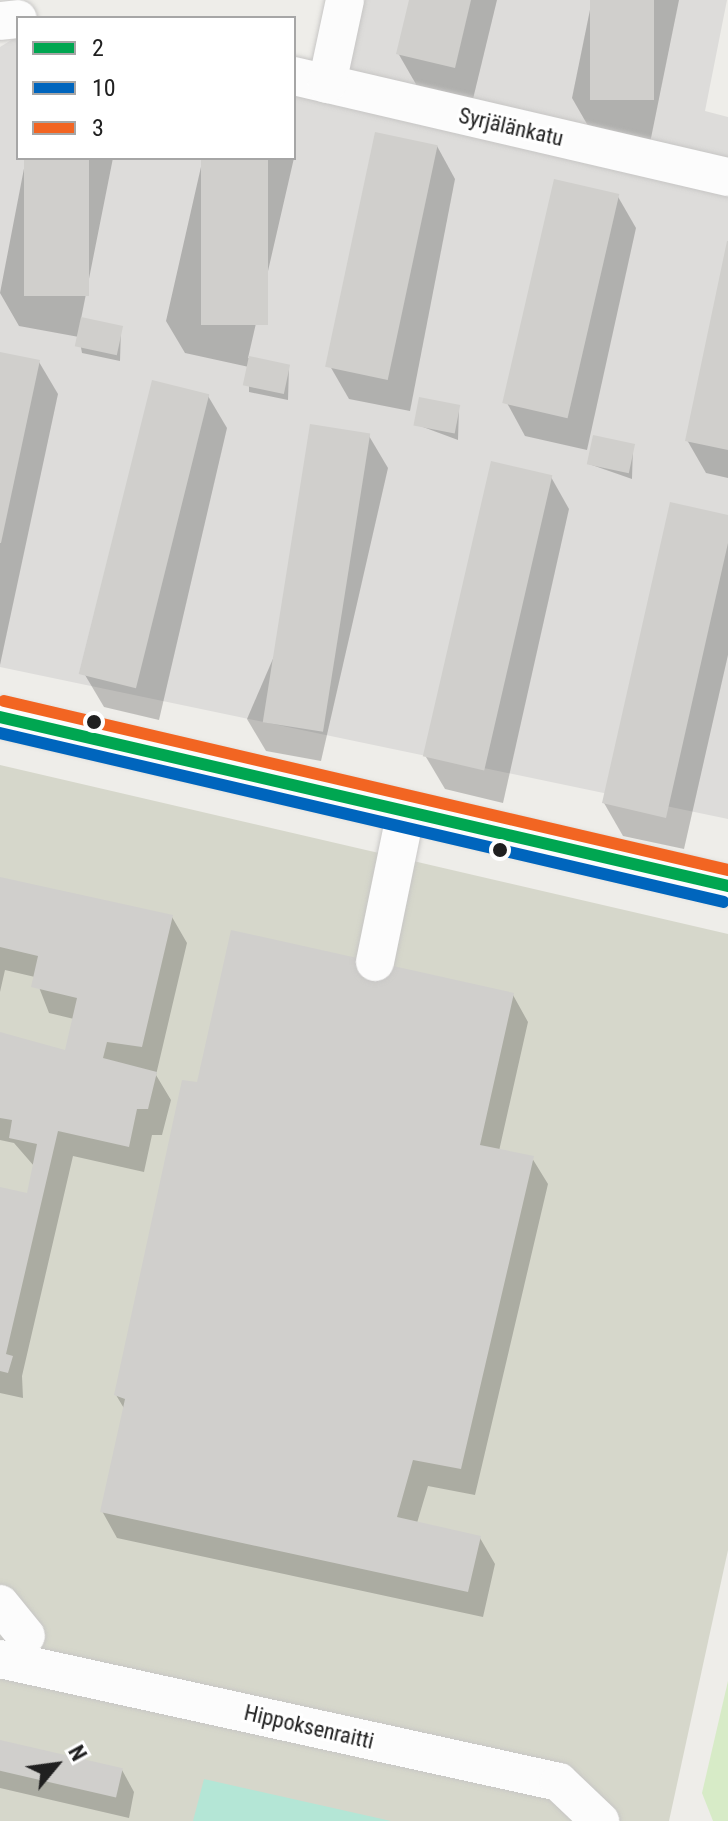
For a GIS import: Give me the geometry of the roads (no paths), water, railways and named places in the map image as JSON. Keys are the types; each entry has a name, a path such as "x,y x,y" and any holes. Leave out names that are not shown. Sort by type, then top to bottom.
{"street":[{"path":"311,80 345,0"},
{"name":"Syrjälänkatu","path":"311,80 728,177"},
{"path":"0,717 728,886"},
{"path":"375,962 406,811"},
{"path":"0,1604 10,1652"},
{"name":"Hippoksenraitti","path":"10,1652 559,1782 600,1821"}]}
